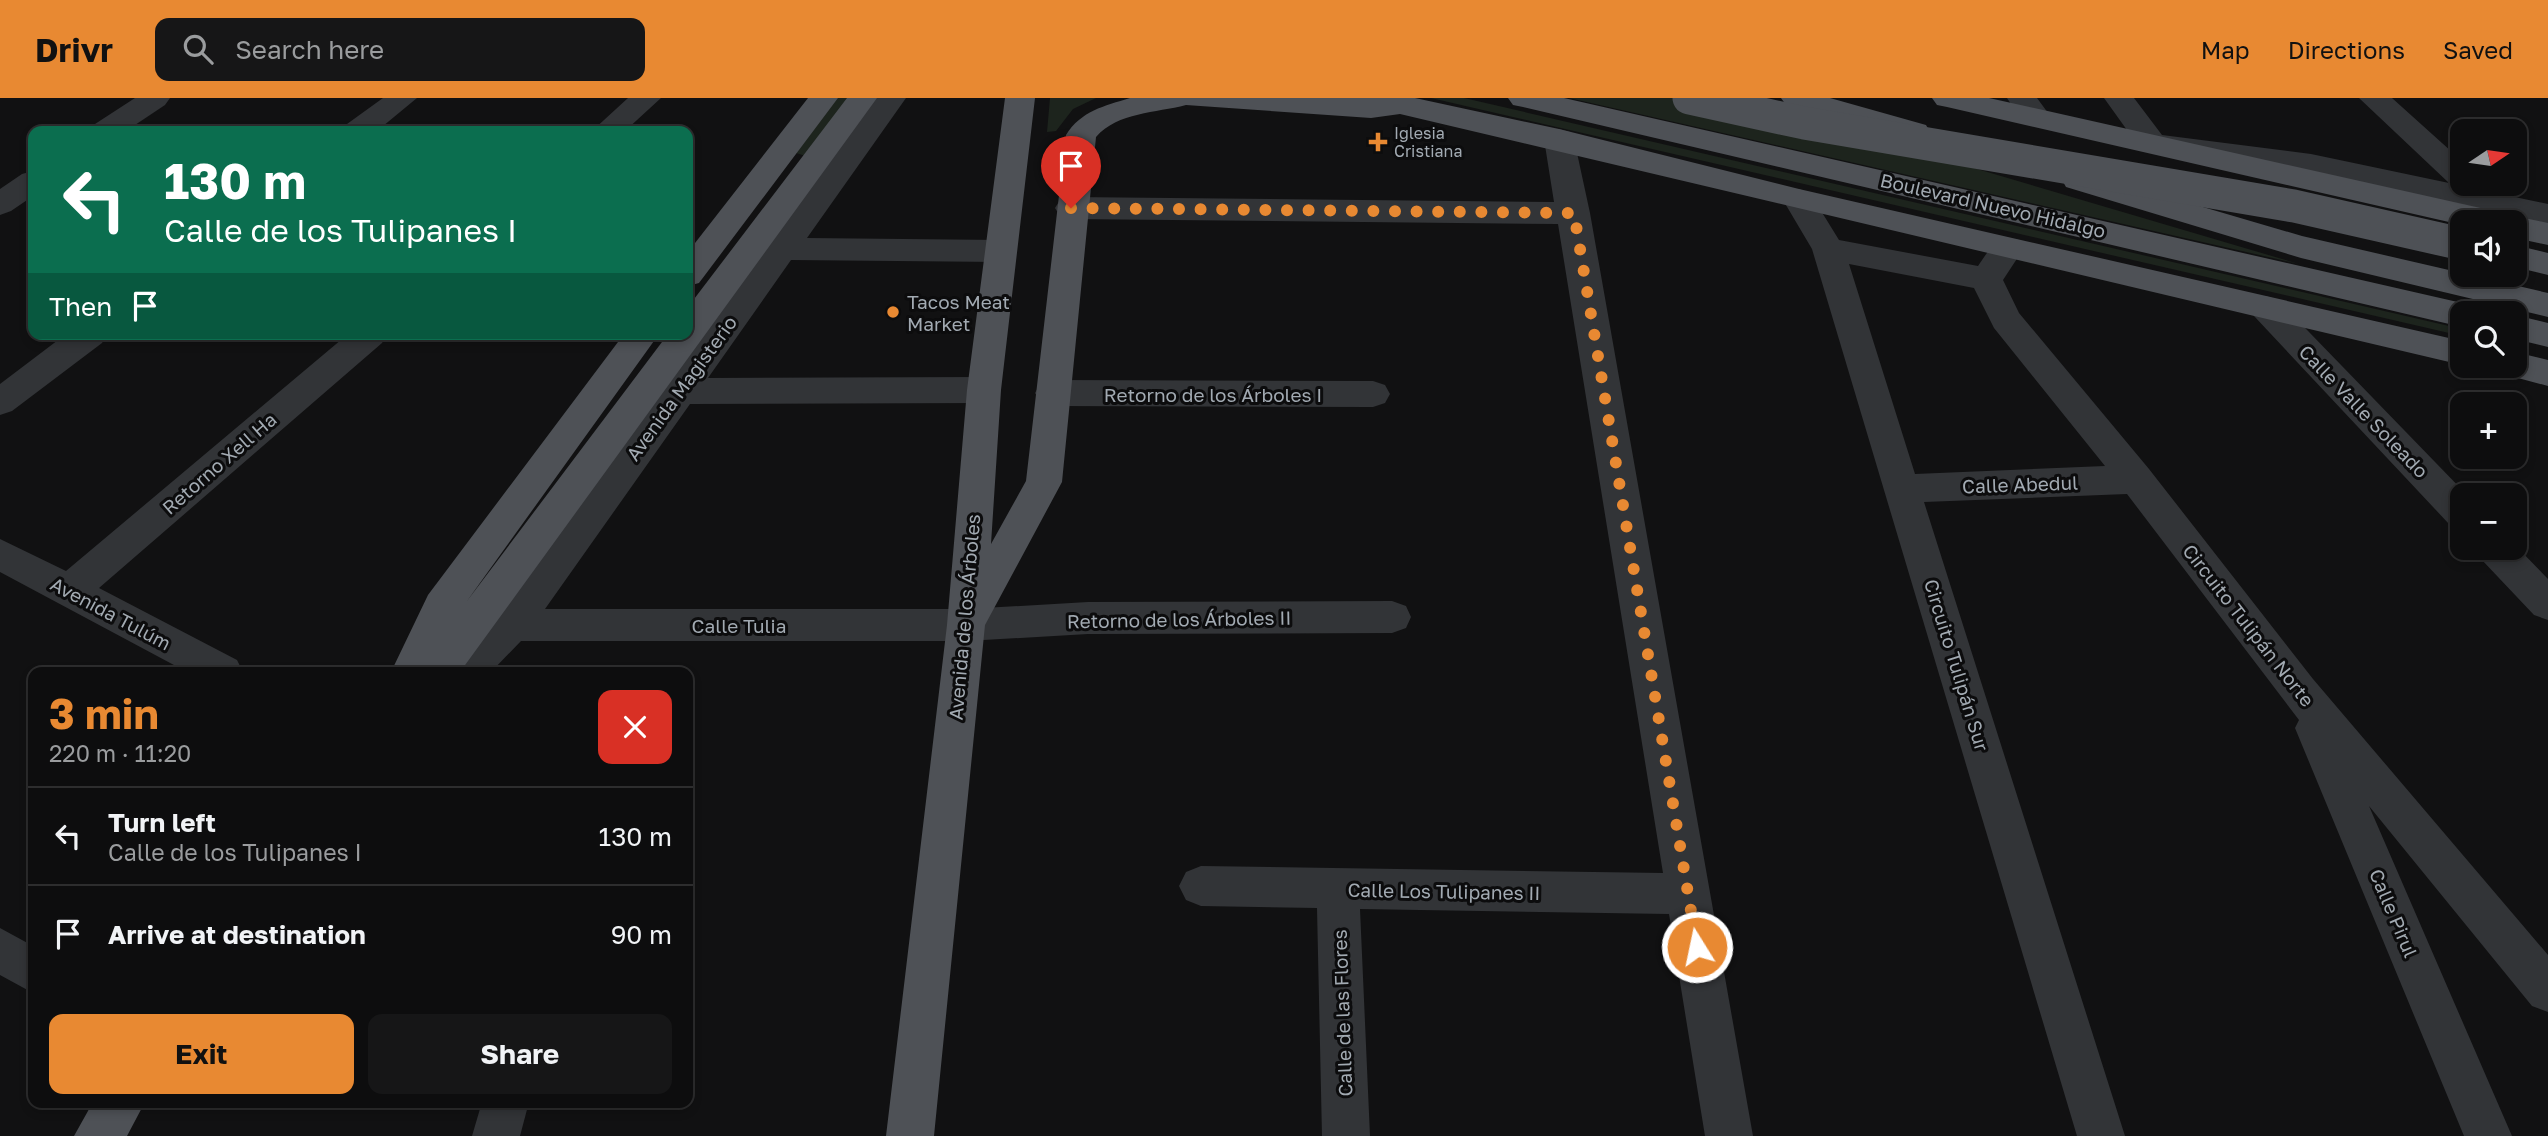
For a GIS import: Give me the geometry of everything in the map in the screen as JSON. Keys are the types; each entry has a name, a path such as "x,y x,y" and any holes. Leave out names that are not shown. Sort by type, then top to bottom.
{"main road":[{"path":"693,268 823,98"},
{"path":"693,325 862,98"},
{"path":"965,625 1044,482 1071,208 1081,135 1091,124 1130,107 1178,98"},
{"path":"1195,98 1371,108 1385,101 1559,139 1799,200 2450,350"},
{"name":"Boulevard Nuevo Hidalgo","path":"1524,98 2450,312"},
{"path":"1689,98 1804,122 2294,206 2450,241"},
{"path":"1796,98 2301,247 2548,305"},
{"path":"1947,98 2029,108 2153,144 2484,203"},
{"name":"Avenida de los Árboles","path":"910,1136 965,625 984,390 1016,103"},
{"path":"2527,230 2548,234"},
{"path":"2527,259 2548,264"},
{"path":"2527,330 2548,335"},
{"path":"413,667 442,606 638,340"},
{"path":"442,667 494,620 682,340"},
{"path":"2527,368 2548,373"},
{"path":"98,1136 118,1108"}],"street":[{"path":"113,126 155,98"},
{"path":"365,126 402,98"},
{"path":"613,126 646,98"},
{"name":"Avenida Magisterio","path":"468,667 494,620 678,391 891,98"},
{"path":"2119,98 2153,144"},
{"path":"2374,98 2450,167"},
{"path":"1559,139 1574,213 1729,1136"},
{"path":"0,204 28,184"},
{"name":"Circuito Tulipán Sur","path":"1799,200 1828,249 2101,1136"},
{"path":"2484,203 2548,215"},
{"path":"1071,208 1574,213"},
{"path":"1828,249 1986,279 2008,248"},
{"path":"781,249 1001,251"},
{"name":"Circuito Tulipán Norte","path":"1986,279 2007,320 2136,479 2299,691 2548,990"},
{"name":"Calle Valle Soleado","path":"2266,308 2450,501"},
{"path":"0,402 81,340"},
{"name":"Retorno Xell Ha","path":"69,592 363,340"},
{"path":"678,391 984,390"},
{"name":"Retorno de los Árboles I","path":"1052,393 1373,394"},
{"name":"Calle Abedul","path":"1903,489 2136,479"},
{"name":"Avenida Tulúm","path":"0,554 213,667"},
{"path":"2506,560 2548,604"},
{"name":"Retorno de los Árboles II","path":"965,625 1088,618 1392,617"},
{"name":"Calle Tulia","path":"494,620 965,625"},
{"name":"Calle Pirul","path":"2299,691 2488,1136"},
{"name":"Calle Los Tulipanes II","path":"1201,886 1688,894"},
{"name":"Calle de las Flores","path":"1338,890 1346,1136"},
{"path":"0,950 28,968"},
{"path":"496,1136 504,1108"}],"shaded area":[{"path":"837,98 876,98 828,163 796,153"},
{"path":"1050,98 1096,98 1073,109 1056,131 1047,132"},
{"path":"1431,98 1464,98 2450,326 2450,333"},
{"path":"1569,98 1718,98 1797,116 2299,264"}],"place":[{"name":"Iglesia Cristiana","path":"1378,142"},
{"name":"Tacos Meat Market","path":"893,312"}],"route":[{"path":"1071,208 1574,213 1697,947"}]}
